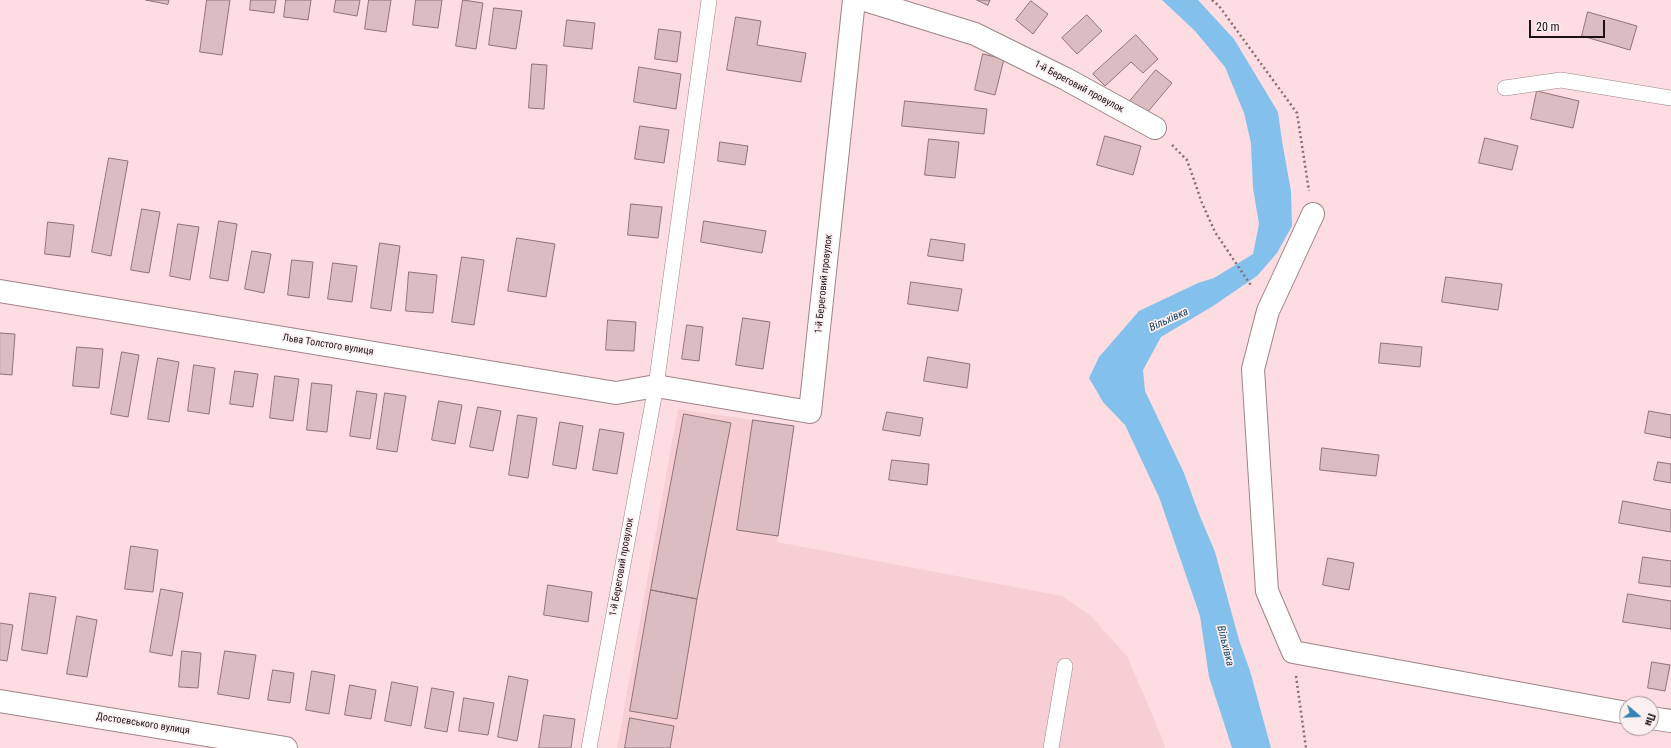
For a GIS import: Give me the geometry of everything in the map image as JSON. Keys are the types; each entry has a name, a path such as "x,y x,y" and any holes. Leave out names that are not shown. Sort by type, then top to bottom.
{"street":[{"name":"1-й Береговий провулок","path":"656,386 810,412 854,0"},
{"name":"1-й Береговий провулок","path":"865,0 975,34 1066,79 1155,128"},
{"path":"1313,214 1268,311 1253,369 1267,591 1293,652 1619,712"},
{"name":"Льва Толстого вулиця","path":"0,291 616,393 656,386"},
{"name":"Достоєвського вулиця","path":"0,701 286,748"},
{"path":"1659,720 1671,722"}],"lane":[{"name":"1-й Береговий провулок","path":"588,748 656,386 709,0"},
{"path":"1505,88 1561,80 1671,98"},
{"path":"1051,748 1064,666"}],"path":[{"path":"1212,0 1297,113 1313,214"},
{"path":"1155,128 1187,160 1202,204 1215,232 1268,311"},
{"path":"1293,652 1306,748"}],"shaded area":[{"path":"678,409 794,426 777,542 1062,596 1091,616 1127,656 1165,748 617,748"}],"water":[{"name":"Вільхівка","path":"1162,0 1198,0 1234,39 1278,112 1291,191 1292,226 1277,253 1257,276 1213,306 1161,337 1143,370 1145,391 1184,473 1215,552 1271,748 1232,748 1209,677 1200,616 1159,497 1125,425 1103,402 1089,378 1099,357 1139,311 1198,283 1214,278 1253,254 1259,224 1253,188 1251,143 1244,113 1225,67 1195,31"}],"building":[{"path":"146,0 169,0 168,4"},
{"path":"207,0 230,0 222,55 200,52"},
{"path":"251,0 276,0 274,13 250,10"},
{"path":"286,0 311,0 308,20 284,17"},
{"path":"336,0 360,0 357,16 334,12"},
{"path":"369,0 391,0 386,32 365,29"},
{"path":"416,0 442,0 438,28 413,25"},
{"path":"463,0 483,3 476,49 456,46"},
{"path":"977,0 990,0 988,5"},
{"path":"1031,1 1048,14 1033,34 1016,20"},
{"path":"494,8 522,11 516,49 489,45"},
{"path":"1588,12 1637,26 1630,50 1582,36"},
{"path":"1087,15 1102,31 1077,54 1062,38"},
{"path":"736,17 761,21 757,45 806,53 801,82 727,70"},
{"path":"567,20 595,23 592,49 564,46"},
{"path":"659,29 681,32 677,62 655,59"},
{"path":"1136,35 1158,59 1143,73 1131,62 1105,86 1093,74"},
{"path":"983,54 1004,59 995,95 975,90"},
{"path":"532,64 547,65 544,109 529,108"},
{"path":"639,67 681,74 676,109 634,102"},
{"path":"1156,70 1172,83 1146,114 1130,101"},
{"path":"1537,91 1579,101 1573,128 1531,119"},
{"path":"905,101 987,109 984,134 902,126"},
{"path":"640,126 669,130 664,163 635,159"},
{"path":"1105,136 1141,146 1133,175 1097,165"},
{"path":"1485,138 1518,146 1512,170 1479,163"},
{"path":"929,139 959,142 955,178 925,175"},
{"path":"720,142 748,146 745,165 718,161"},
{"path":"109,158 128,161 111,256 92,252"},
{"path":"631,204 662,207 658,238 628,235"},
{"path":"142,209 160,212 149,273 131,270"},
{"path":"219,221 237,224 228,281 210,278"},
{"path":"704,221 766,231 762,253 701,242"},
{"path":"48,222 74,225 70,257 45,254"},
{"path":"178,224 199,227 190,280 170,276"},
{"path":"517,238 555,244 546,297 508,291"},
{"path":"931,239 965,244 963,261 928,256"},
{"path":"380,243 400,246 391,311 371,308"},
{"path":"252,251 271,254 264,293 245,289"},
{"path":"462,257 484,260 474,325 452,322"},
{"path":"292,260 313,262 309,298 288,295"},
{"path":"333,263 357,266 352,302 328,299"},
{"path":"409,272 437,275 433,313 406,311"},
{"path":"1446,277 1502,284 1498,310 1442,302"},
{"path":"911,282 962,289 958,311 908,304"},
{"path":"743,318 770,322 763,369 736,365"},
{"path":"608,320 636,322 634,351 606,350"},
{"path":"687,325 703,327 699,361 682,359"},
{"path":"0,333 15,334 12,375 0,374"},
{"path":"1381,343 1422,347 1420,367 1379,363"},
{"path":"77,347 103,349 99,388 73,386"},
{"path":"122,352 139,355 128,417 111,414"},
{"path":"928,357 970,364 967,388 924,381"},
{"path":"158,358 179,362 169,422 148,419"},
{"path":"194,365 215,368 209,414 188,411"},
{"path":"235,371 258,374 253,407 230,404"},
{"path":"275,376 299,379 293,421 270,418"},
{"path":"312,383 332,385 327,432 307,430"},
{"path":"357,391 377,394 370,439 350,436"},
{"path":"385,393 406,396 397,452 377,449"},
{"path":"439,401 462,405 455,444 432,440"},
{"path":"478,407 501,411 493,451 470,447"},
{"path":"1649,411 1671,415 1671,438 1645,433"},
{"path":"887,412 923,418 920,436 883,430"},
{"path":"684,414 731,423 697,599 651,590"},
{"path":"518,415 537,418 528,478 509,475"},
{"path":"753,420 794,426 778,536 737,530"},
{"path":"560,422 583,426 576,469 553,465"},
{"path":"600,429 624,433 617,474 593,470"},
{"path":"1322,448 1379,455 1376,476 1320,470"},
{"path":"892,460 929,464 927,485 889,480"},
{"path":"1658,462 1671,464 1671,483 1654,480"},
{"path":"1623,501 1671,510 1671,532 1619,523"},
{"path":"131,546 158,550 153,592 125,589"},
{"path":"1643,557 1671,561 1671,587 1639,583"},
{"path":"1328,558 1354,563 1349,590 1323,585"},
{"path":"548,585 592,592 588,622 544,615"},
{"path":"161,589 183,593 172,656 150,652"},
{"path":"651,590 697,599 677,719 630,711"},
{"path":"30,593 56,597 47,654 22,650"},
{"path":"1628,594 1671,601 1671,629 1623,622"},
{"path":"77,616 97,620 87,677 67,674"},
{"path":"0,623 13,625 7,661 0,660"},
{"path":"182,651 201,653 198,688 179,687"},
{"path":"225,651 256,655 249,699 218,694"},
{"path":"1652,662 1670,665 1665,691 1648,688"},
{"path":"273,670 294,673 290,703 268,700"},
{"path":"312,671 335,675 329,714 306,710"},
{"path":"509,676 528,680 517,741 498,737"},
{"path":"392,682 418,687 411,726 385,721"},
{"path":"350,685 376,690 371,719 345,715"},
{"path":"432,688 454,692 447,732 425,728"},
{"path":"464,698 494,703 488,735 459,731"},
{"path":"544,715 575,719 571,748 539,748"},
{"path":"630,718 674,726 670,748 625,748"}]}
